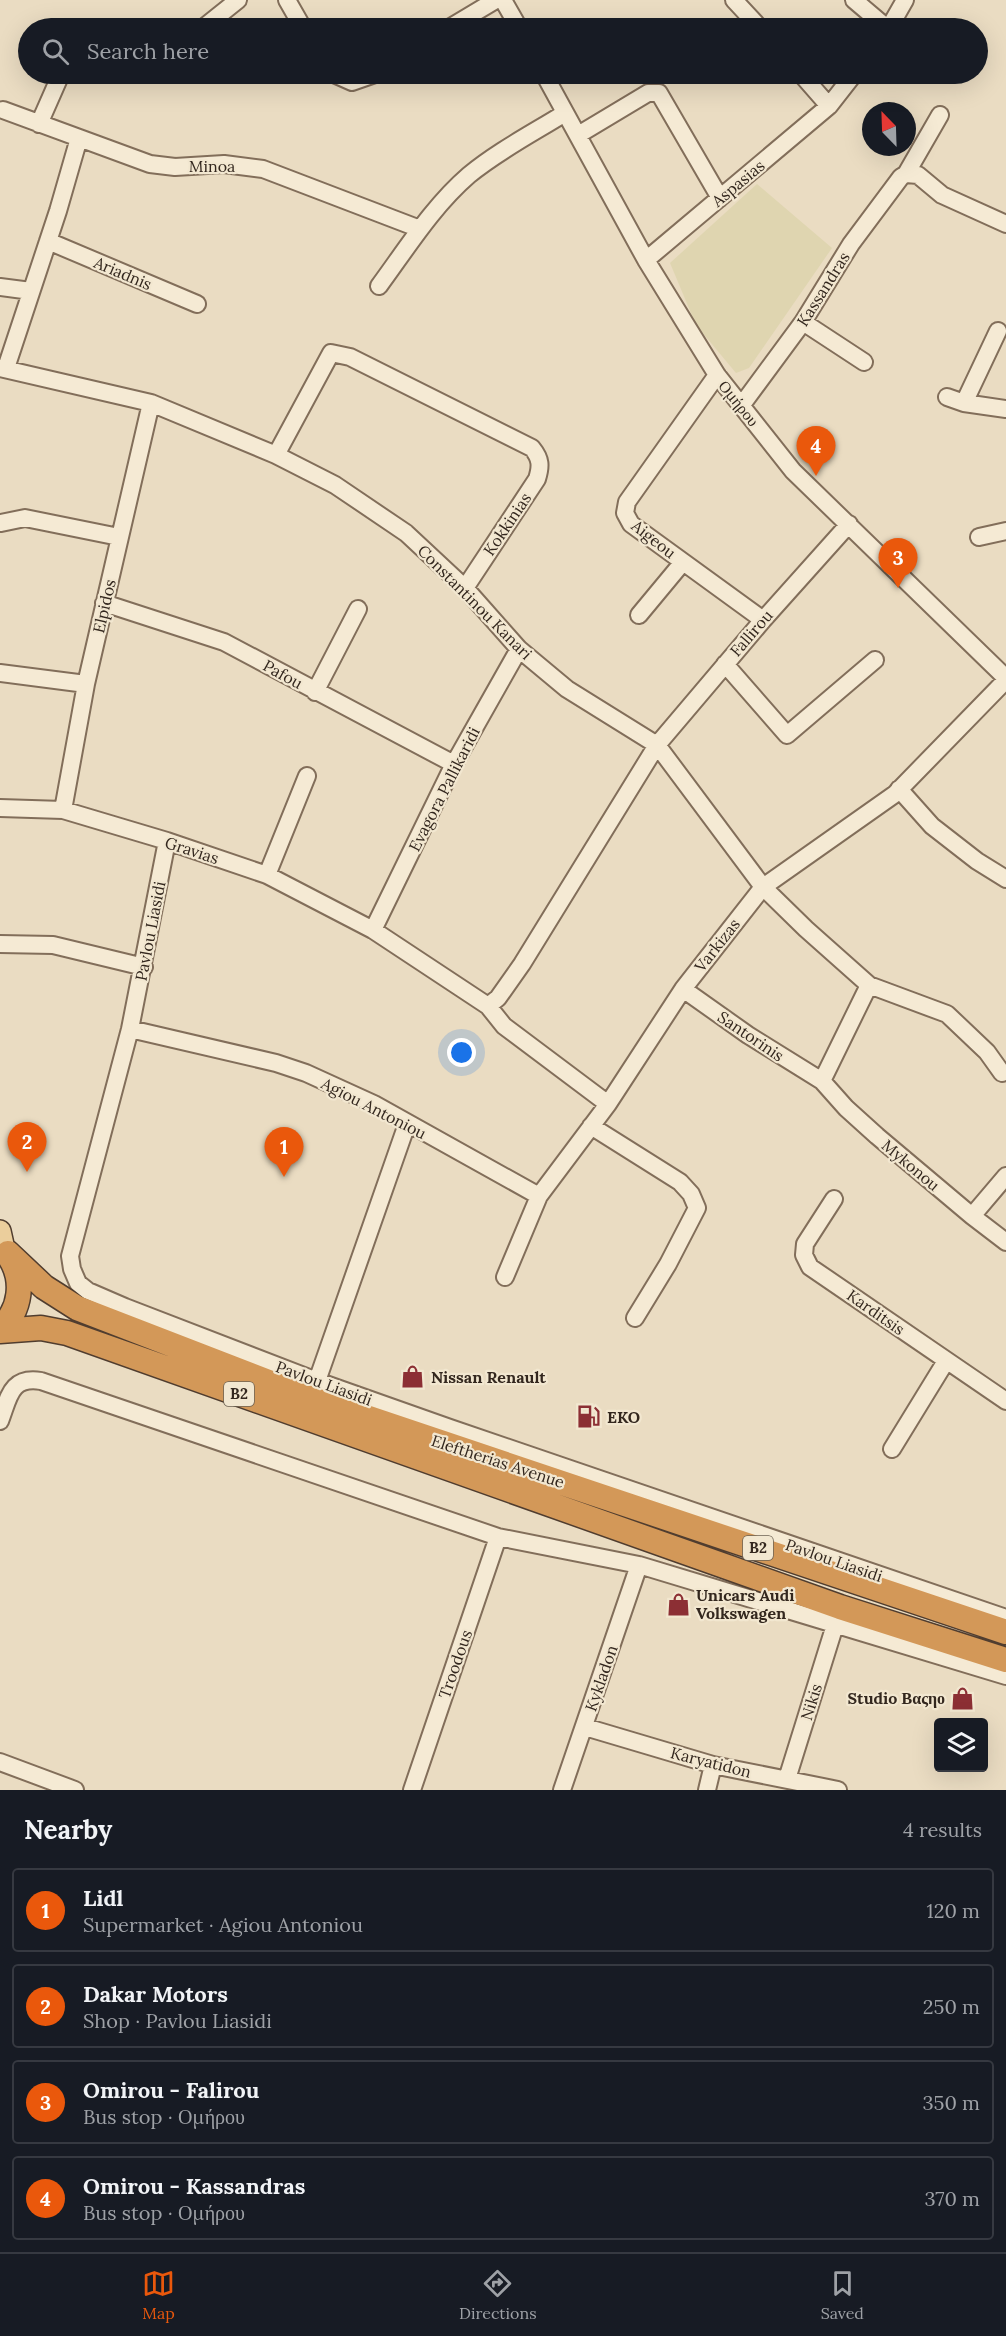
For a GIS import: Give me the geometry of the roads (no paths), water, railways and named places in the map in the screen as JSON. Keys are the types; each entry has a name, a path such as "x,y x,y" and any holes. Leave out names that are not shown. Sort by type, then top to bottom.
{"highway":[{"name":"B2","path":"0,1330 13,1313 18,1296 18,1278 3,1245"},
{"name":"Eleftherias Avenue","path":"3,1245 44,1287 77,1308 315,1400 511,1465 595,1486 1006,1632"},
{"name":"Eleftherias Avenue","path":"0,1330 41,1328 67,1333 795,1591 1006,1660"}],"street":[{"path":"215,18 238,0"},
{"path":"286,0 297,18"},
{"path":"466,18 496,0"},
{"path":"503,0 513,18"},
{"path":"734,0 751,18"},
{"path":"854,0 876,18"},
{"path":"894,18 904,0"},
{"path":"39,124 57,84"},
{"name":"Ομήρου","path":"549,84 646,260 717,375 793,471 1006,679"},
{"path":"810,84 829,106"},
{"name":"Aspasias","path":"646,260 829,106 846,84"},
{"path":"578,135 648,93 659,93 720,198"},
{"name":"Minoa","path":"3,110 150,164 175,166 224,164 263,169 420,229"},
{"path":"380,286 420,229 446,197 470,175 500,153 565,113"},
{"name":"Kassandras","path":"741,406 803,322 851,244 901,177 906,174 940,115"},
{"path":"3,368 32,291 79,138"},
{"path":"906,174 918,175 942,195 1006,224"},
{"name":"Ariadnis","path":"48,241 198,304"},
{"path":"0,287 32,291"},
{"path":"803,322 864,362"},
{"path":"964,403 998,332"},
{"name":"Kokkinias","path":"276,455 331,353 361,362 532,448 539,457 540,468 537,479 465,588"},
{"name":"Constantinou Kanari","path":"3,368 151,403 276,455 335,485 406,533 465,588 519,649 567,689 657,745 763,887 869,985 947,1014 987,1052 1002,1073"},
{"name":"Aigeou","path":"717,375 627,502 625,513 631,524 762,620"},
{"path":"947,397 964,403 1006,409"},
{"name":"Elpidos","path":"63,810 86,684 151,403"},
{"path":"1,523 25,518 119,537"},
{"name":"Fallirou","path":"657,745 762,620 849,524"},
{"path":"980,537 1006,531"},
{"path":"639,615 683,562"},
{"name":"Pafou","path":"104,603 224,642 454,764"},
{"path":"315,692 358,609"},
{"name":"Evagora Pallikaridi","path":"373,930 454,764 519,649"},
{"path":"725,664 787,735 876,660"},
{"path":"0,673 86,684"},
{"name":"Varkizas","path":"505,1277 538,1196 608,1104 682,989 763,887 899,789 1006,679"},
{"path":"488,1006 498,998 522,964 657,745"},
{"path":"267,875 308,776"},
{"path":"899,789 932,826 977,861 1006,879"},
{"name":"Gravias","path":"0,808 63,810 167,841 267,875 373,930 488,1006 504,1026 608,1104"},
{"name":"Pavlou Liasidi","path":"167,841 130,1029 70,1256 78,1283 88,1291 125,1307 317,1381 534,1457 595,1486 1006,1618"},
{"path":"0,944 53,945 144,967"},
{"path":"822,1082 869,985"},
{"name":"Santorinis","path":"682,989 822,1082"},
{"name":"Agiou Antoniou","path":"130,1029 276,1063 342,1088 538,1196"},
{"name":"Mykonou","path":"822,1082 854,1115 972,1216 1006,1242"},
{"path":"317,1381 407,1124"},
{"path":"591,1126 680,1182 691,1194 697,1208 668,1264 635,1318"},
{"path":"972,1216 1006,1176"},
{"name":"Karditsis","path":"834,1199 804,1244 804,1255 810,1267 1006,1401"},
{"path":"892,1449 946,1361"},
{"path":"0,1421 12,1390 17,1384 32,1379 41,1381 498,1537 639,1565 1006,1676"},
{"path":"511,1465 534,1457"},
{"name":"Troodous","path":"412,1790 498,1537"},
{"name":"Kykladon","path":"562,1790 639,1565"},
{"name":"Nikis","path":"787,1779 835,1625"},
{"name":"Karyatidon","path":"585,1727 713,1766 838,1790"},
{"path":"0,1762 75,1790"},
{"path":"707,1790 713,1766"}],"place":[{"name":"Omirou - Kassandras","path":"816,476"},
{"name":"Omirou - Falirou","path":"898,588"},
{"name":"Dakar Motors","path":"27,1172"},
{"name":"Lidl","path":"284,1177"},
{"name":"Nissan Renault","path":"413,1377"},
{"name":"EKO","path":"589,1417"},
{"name":"Unicars Audi Volkswagen","path":"678,1604"},
{"name":"Studio Βαςηο","path":"963,1698"}]}
